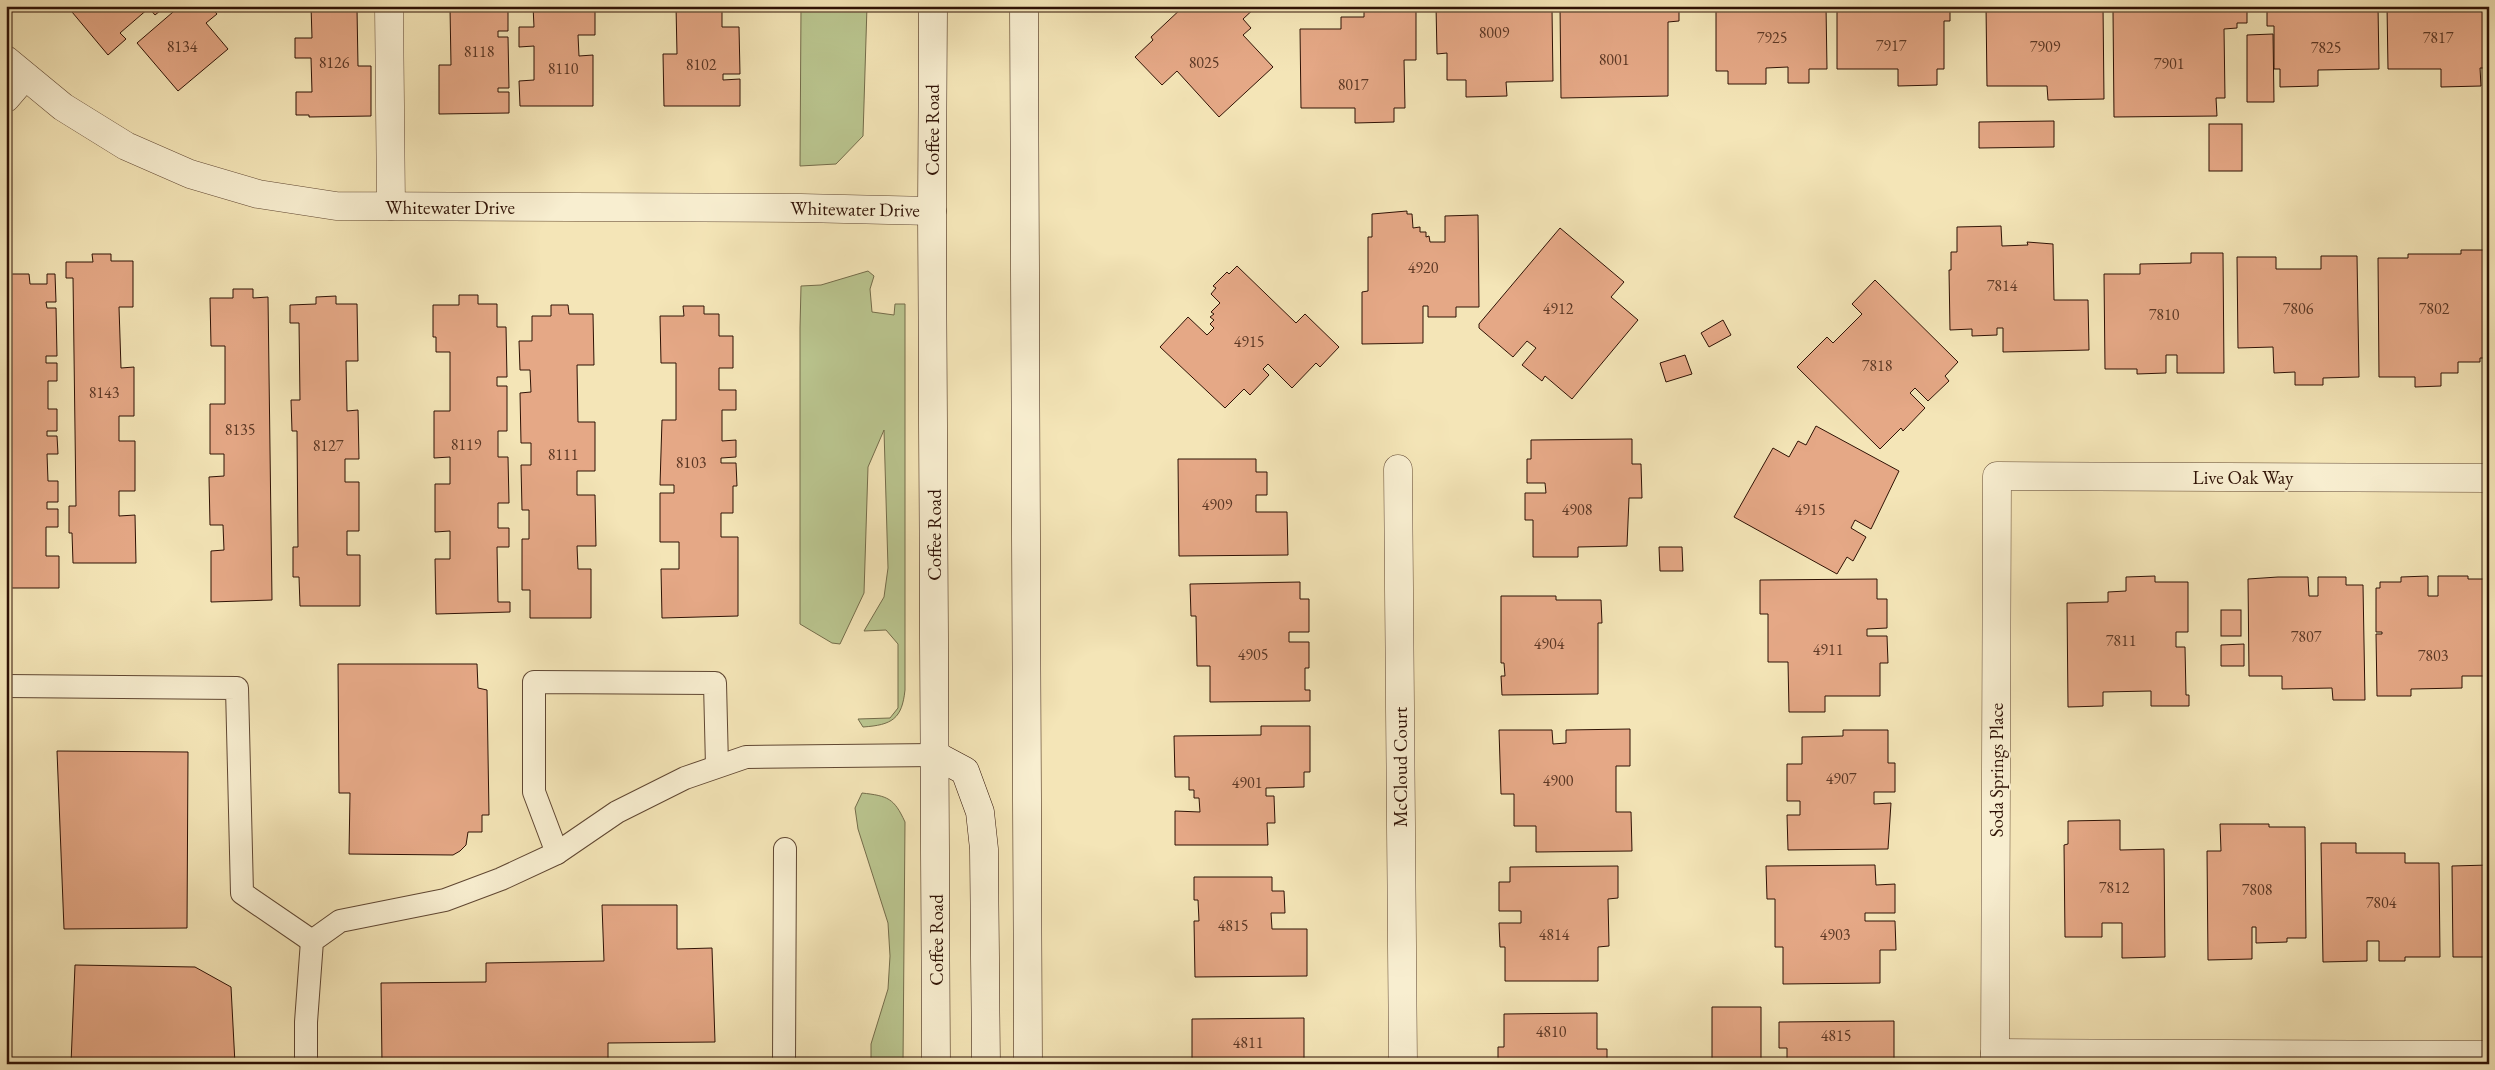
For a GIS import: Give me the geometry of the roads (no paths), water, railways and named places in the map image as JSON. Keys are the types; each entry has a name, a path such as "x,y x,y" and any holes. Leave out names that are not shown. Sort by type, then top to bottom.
{"street":[{"path":"389,6 390,206"},
{"name":"Coffee Road","path":"933,6 932,211 936,1064"},
{"path":"1024,6 1028,1064"},
{"path":"6,98 15,68"},
{"name":"Whitewater Drive","path":"15,68 63,107 126,146 190,174 258,194 336,206 801,208 932,211"},
{"name":"McCloud Court","path":"1398,469 1402,1064"},
{"name":"Live Oak Way","path":"1997,476 2489,478"},
{"name":"Soda Springs Place","path":"1995,1058 1997,476"},
{"path":"935,755 966,771 980,812 984,849 986,1064"},
{"path":"1995,1058 2489,1055"}],"lane":[{"path":"557,852 534,792 534,682 715,683 717,766"},
{"path":"6,686 238,688 242,893 312,941"},
{"path":"312,941 340,921 445,900 501,879 557,852 617,812 684,778 746,757 935,755"},
{"path":"784,1064 785,848"},
{"path":"306,1064 306,1022 312,941"}]}
